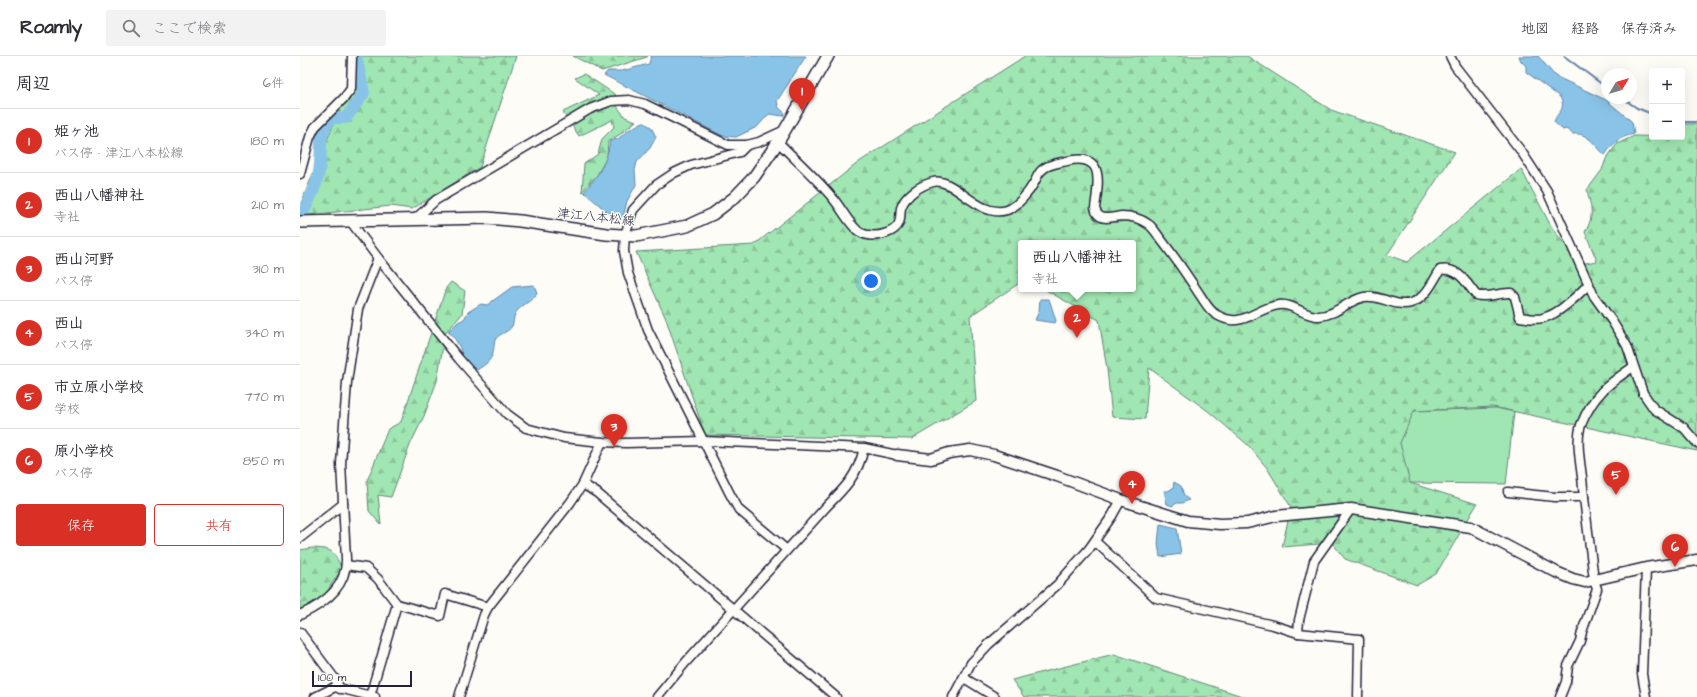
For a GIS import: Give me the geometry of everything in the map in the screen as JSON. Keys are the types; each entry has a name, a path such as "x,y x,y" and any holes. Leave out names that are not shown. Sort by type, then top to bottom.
{"main road":[{"name":"津江八本松線","path":"304,222 487,218 520,221 606,234 625,235 649,234 678,229 695,224 713,214 735,197 754,177 786,129 828,56"}],"street":[{"path":"300,174 310,137 315,127 351,89 352,56"},
{"path":"1450,56 1455,66 1536,172 1547,191 1594,296 1624,341 1643,393 1654,409 1684,428 1697,443"},
{"path":"414,220 443,196 590,109 611,101 629,100 645,104 728,145 747,145 759,142 786,129"},
{"path":"778,142 832,196 858,231 868,235 881,235 896,229 899,222 901,208 905,200 917,189 932,182 946,183 987,209 998,212 1008,209 1027,194 1040,171 1045,167 1076,159 1086,160 1092,164 1097,171 1099,180 1095,208 1096,212 1101,218 1108,219 1124,216 1135,218 1150,225 1210,309 1225,319 1236,322 1266,307 1281,304 1293,307 1310,315 1319,316 1334,313 1361,297 1368,296 1396,303 1410,304 1416,301 1429,289 1440,270 1448,269 1458,272 1476,295 1487,297 1504,292 1511,293 1515,297 1520,317 1533,319 1542,319 1557,310 1572,300 1589,284"},
{"path":"747,145 740,152 691,166 674,173 656,185 633,210 625,235 624,251 628,273 648,330 739,510 787,550"},
{"path":"351,222 459,359 507,414 526,428 542,434 602,442 626,443 703,440 864,448 897,455 931,458 949,453 970,450 994,455 1057,476 1121,500 1188,521 1220,524 1247,523 1276,516 1351,509 1471,527 1573,579 1584,582 1646,568 1697,560"},
{"path":"300,615 314,608 330,597 345,573 346,565 341,464 349,367 358,309 378,258"},
{"path":"1560,697 1566,682 1568,666 1580,641 1598,589 1594,580 1584,497 1579,434 1581,426 1600,392 1608,384 1633,367"},
{"path":"459,697 484,615 488,607 570,503 583,484 602,442"},
{"path":"657,697 787,550 847,486 861,461 864,448"},
{"path":"583,484 597,493 836,697"},
{"path":"1508,492 1555,497 1584,497"},
{"path":"953,697 971,663 989,644 1057,585 1089,549 1112,516 1121,500"},
{"path":"300,538 343,504"},
{"path":"1298,633 1299,620 1314,561 1351,509"},
{"path":"1098,544 1156,598 1273,625 1298,633 1359,639 1358,697"},
{"path":"346,565 366,568 378,579 397,604 440,616 445,594 488,607"},
{"path":"1646,568 1642,674 1646,697"},
{"path":"315,697 334,687 373,696 397,604"},
{"path":"300,632 336,679 340,688"},
{"path":"964,678 995,697"}],"green space":[{"path":"348,56 516,56 480,167 412,209 391,206 300,216 300,208 305,193 352,80"},
{"path":"573,56 648,56 602,71"},
{"path":"1025,56 1247,56 1331,110 1455,152 1387,255 1407,262 1521,169 1552,228 1580,264 1597,261 1585,232 1591,216 1591,207 1587,190 1602,170 1606,159 1617,144 1634,136 1649,136 1649,140 1685,140 1685,124 1697,124 1697,451 1493,407 1414,411 1410,483 1477,504 1436,574 1417,585 1345,559 1332,543 1282,547 1291,507 1267,468 1248,445 1208,411 1149,368 1145,419 1112,417 1107,369 1099,320 1049,292 1136,292 1136,240 1018,240 1018,284 970,316 976,401 912,439 705,435 666,319 636,252 754,245 859,162"},
{"path":"584,74 616,95 613,101 625,117 636,121 619,135 608,141 607,157 597,175 582,192 584,164 598,154 602,139 614,127 612,120 579,136 563,112 599,95 575,78"},
{"path":"451,282 465,291 462,314 445,334 437,381 424,416 410,445 391,497 378,495 381,525 369,511 367,481 388,429 401,422 446,288"},
{"path":"1496,408 1514,412 1506,484 1410,483 1400,443 1414,411"},
{"path":"312,548 324,549 332,552 342,569 330,586 326,599 300,609 300,550"},
{"path":"1114,654 1245,697 1024,697 1012,680"}],"water":[{"path":"651,56 806,56 777,101 779,108 785,113 784,116 769,114 757,127 736,137 723,136 604,75 608,71 622,71 649,64"},
{"path":"1519,56 1538,56 1555,76 1601,98 1601,104 1611,104 1632,122 1634,134 1617,141 1605,155 1587,137 1573,134 1566,129 1563,130 1554,122 1562,108 1560,97 1526,72 1526,66 1521,61"},
{"path":"643,122 651,127 656,137 650,148 637,162 635,170 636,185 627,201 624,214 619,222 584,192 601,169 607,156 610,141 618,139 627,131"},
{"path":"534,285 537,293 517,311 514,316 513,325 495,340 492,355 489,361 477,370 468,364 462,357 460,347 448,332 458,322 464,319 468,312 481,304 487,305 512,287"},
{"path":"1040,299 1049,299 1056,321 1055,323 1035,320 1039,311"},
{"path":"1174,482 1181,486 1184,496 1189,500 1172,506 1167,504 1164,491 1168,491 1173,488"},
{"path":"1160,524 1177,528 1181,554 1160,557 1158,544"}],"waterway":[{"path":"300,221 317,180 323,132 332,118 346,118 364,93 356,56"},
{"path":"1564,56 1601,84"},
{"path":"1631,104 1649,113"},
{"path":"1685,122 1697,122"}],"place":[{"name":"姫ヶ池","path":"802,111"},
{"name":"西山八幡神社","path":"1077,338"},
{"name":"西山河野","path":"614,447"},
{"name":"市立原小学校","path":"1616,495"},
{"name":"西山","path":"1132,504"},
{"name":"原小学校","path":"1675,567"}]}
